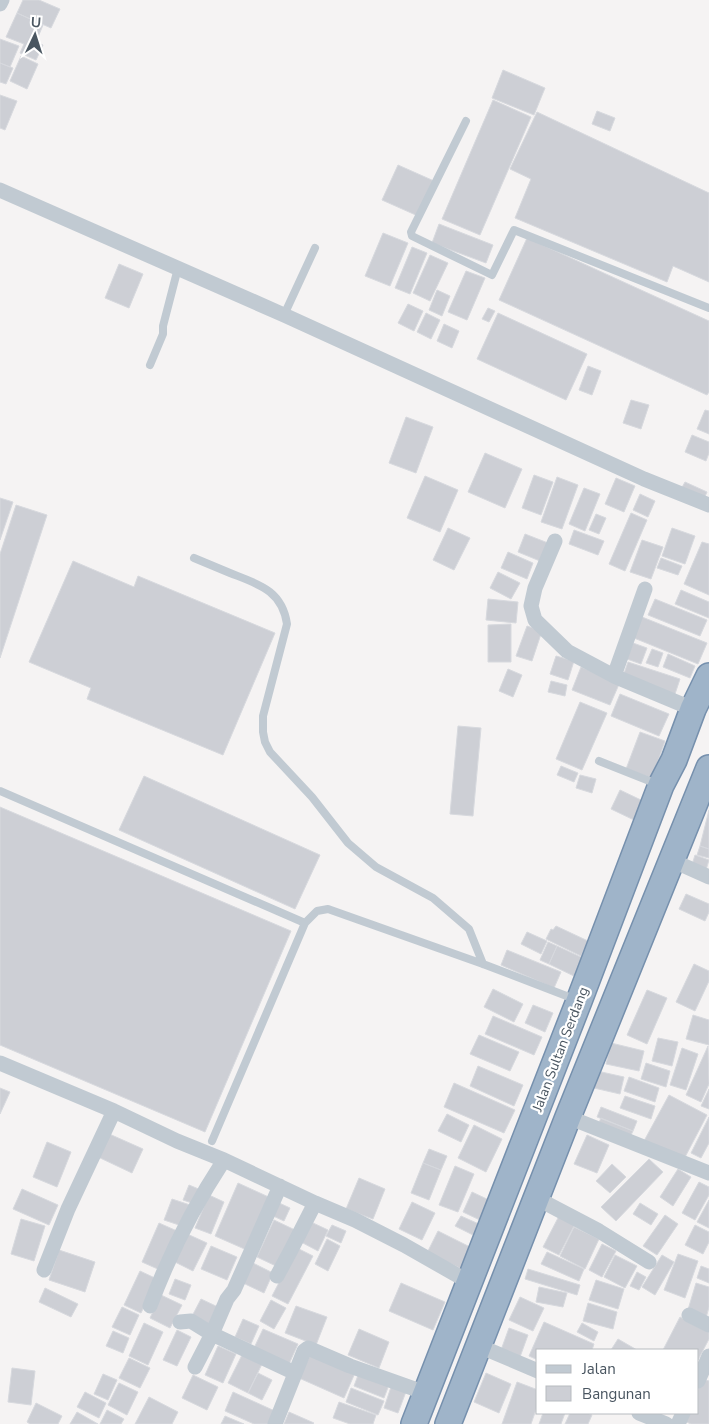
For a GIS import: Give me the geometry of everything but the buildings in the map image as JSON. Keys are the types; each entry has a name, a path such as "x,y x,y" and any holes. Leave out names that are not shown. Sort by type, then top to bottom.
{"highway":[{"name":"Jalan Sultan Serdang","path":"414,1424 661,785 674,760 693,709 709,676"},
{"path":"448,1424 568,1117 709,768"},
{"path":"579,1001 610,1014"}],"street":[{"path":"0,4 2,0"},
{"path":"0,190 284,315 626,471 709,505"},
{"path":"555,540 535,588 531,610 536,620 567,651 614,676 693,709"},
{"path":"614,676 645,589"},
{"path":"671,860 709,877"},
{"path":"0,1064 114,1110 177,1141 224,1160 314,1203 355,1220 469,1282"},
{"path":"44,1270 68,1209 114,1110"},
{"path":"568,1117 709,1173"},
{"path":"150,1306 178,1241 205,1190 224,1160"},
{"path":"195,1366 212,1334 227,1299 234,1290 280,1186"},
{"path":"536,1198 649,1262"},
{"path":"277,1276 314,1203"},
{"path":"689,1315 709,1325"},
{"path":"180,1322 190,1321 212,1334 295,1373"},
{"path":"479,1346 536,1370"},
{"path":"274,1424 304,1351 308,1348 350,1366 426,1393"},
{"path":"699,1379 709,1356"},
{"path":"641,1414 666,1424"}],"lane":[{"path":"466,120 411,232 412,236 492,275 514,230 709,308"},
{"path":"284,315 314,248"},
{"path":"150,366 163,334 163,326 178,268"},
{"path":"194,558 258,583 272,593 281,604 285,613 287,624 263,716 264,737 270,752 312,797 348,843 376,867 433,898 469,929 483,964"},
{"path":"599,761 661,785"},
{"path":"0,791 305,923"},
{"path":"212,1141 305,923 317,912 328,910 483,964 579,1001"}]}
